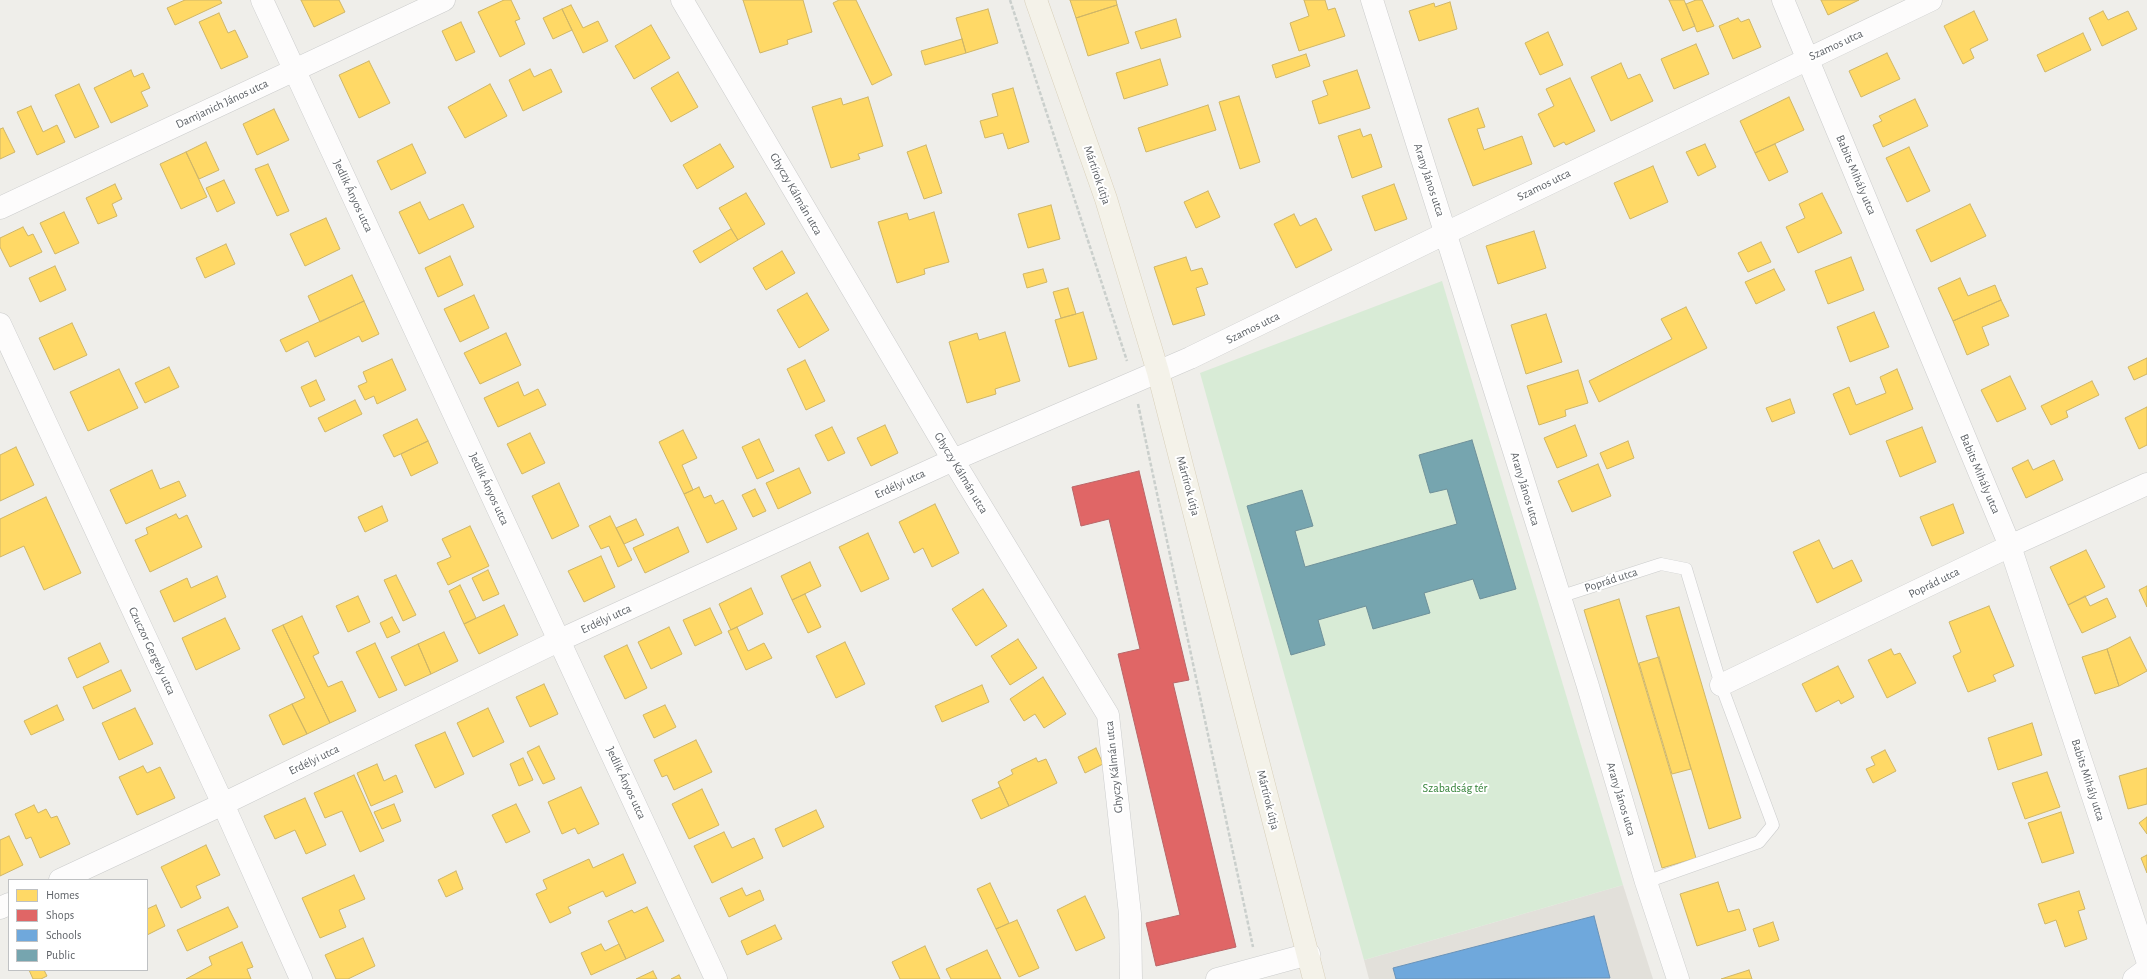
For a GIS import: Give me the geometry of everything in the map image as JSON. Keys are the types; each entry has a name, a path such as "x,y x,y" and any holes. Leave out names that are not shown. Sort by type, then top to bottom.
{"main road":[{"name":"Mártírok útja","path":"1036,0 1106,200 1158,372 1309,954 1314,979"}],"street":[{"name":"Jedlik Ányos utca","path":"262,0 716,979"},
{"name":"Damjanich János utca","path":"0,208 444,0"},
{"name":"Ghyczy Kálmán utca","path":"682,0 953,460 1108,715 1130,914 1131,979"},
{"name":"Arany János utca","path":"1372,0 1587,683 1646,882 1678,979"},
{"name":"Babits Mihály utca","path":"1783,0 2010,546 2147,960"},
{"name":"Szamos utca","path":"1158,372 1197,355 1446,233 1931,0"},
{"name":"Czuczor Gergely utca","path":"0,324 223,804 301,979"},
{"name":"Erdélyi utca","path":"62,879 223,804 560,640 953,460 1158,372"},
{"name":"Poprád utca","path":"1721,685 2010,546 2147,484"},
{"path":"1217,979 1309,954"},
{"path":"2134,979 2147,969"}],"lane":[{"name":"Poprád utca","path":"1559,597 1661,564 1686,569 1721,685"},
{"path":"1646,882 1759,842 1773,825 1721,685"}],"path":[{"path":"1010,0 1134,382 1254,953 1265,966"}],"shaded area":[{"path":"1623,885 1653,979 1369,979 1364,960"}],"green space":[{"name":"Szabadság tér","path":"1442,281 1623,885 1364,960 1200,373"}],"building: Homes":[{"path":"185,0 220,0 222,3 175,25 167,8"},
{"path":"301,0 339,0 345,12 314,27"},
{"path":"504,0 511,0 520,19 515,21 525,44 500,57 478,12"},
{"path":"743,0 803,0 812,32 787,40 788,44 760,53"},
{"path":"839,0 856,0 892,75 872,85 833,3"},
{"path":"1070,0 1116,0 1117,5 1076,18"},
{"path":"1304,0 1325,0 1328,10 1335,8 1345,36 1299,51 1290,23 1309,16"},
{"path":"1669,0 1684,0 1695,26 1683,31"},
{"path":"1696,0 1702,0 1714,26 1697,32 1686,4"},
{"path":"1821,0 1859,0 1828,15"},
{"path":"1450,2 1457,29 1419,41 1409,11 1434,3 1435,7"},
{"path":"571,5 583,28 598,21 608,41 583,53 562,9"},
{"path":"1117,5 1129,43 1088,56 1076,18"},
{"path":"562,9 572,30 553,39 543,18"},
{"path":"988,9 998,43 966,53 956,18"},
{"path":"1974,11 1988,40 1970,49 1974,58 1963,64 1944,26"},
{"path":"2103,11 2108,20 2128,11 2137,29 2102,46 2089,18"},
{"path":"219,13 228,33 235,30 248,57 221,69 199,22"},
{"path":"1738,18 1741,22 1749,19 1761,47 1733,59 1719,26"},
{"path":"1176,19 1181,37 1141,49 1135,32"},
{"path":"461,22 475,52 456,61 442,31"},
{"path":"651,25 670,58 634,79 615,46"},
{"path":"1548,32 1563,65 1540,75 1525,43"},
{"path":"2083,33 2091,50 2045,72 2037,55"},
{"path":"962,39 966,53 925,65 921,51"},
{"path":"1696,44 1709,74 1674,89 1661,59"},
{"path":"1887,53 1900,79 1861,97 1849,71"},
{"path":"1306,54 1310,66 1276,78 1272,65"},
{"path":"1160,59 1168,85 1124,99 1116,73"},
{"path":"369,61 390,103 359,118 339,75"},
{"path":"1621,63 1628,79 1640,74 1653,101 1611,121 1591,77"},
{"path":"530,69 534,77 551,69 562,92 523,111 509,80"},
{"path":"131,70 134,77 143,73 150,88 141,92 148,106 111,123 94,88"},
{"path":"1357,70 1370,108 1319,124 1312,101 1328,95 1323,81"},
{"path":"678,72 698,107 671,122 651,88"},
{"path":"1570,78 1595,131 1566,145 1564,142 1554,147 1538,114 1554,106 1546,89"},
{"path":"79,84 99,127 75,138 55,95"},
{"path":"490,84 507,116 465,138 448,107"},
{"path":"1013,88 1029,142 1008,149 1003,133 985,138 980,121 998,116 992,94"},
{"path":"1239,96 1260,162 1240,169 1219,102"},
{"path":"868,97 883,146 858,154 860,159 831,168 812,107 841,98 843,105"},
{"path":"1789,97 1804,130 1755,153 1740,121"},
{"path":"1915,99 1928,126 1883,147 1873,125 1882,121 1879,116"},
{"path":"1208,105 1216,130 1146,152 1138,128"},
{"path":"31,106 43,132 57,125 65,142 37,155 17,112"},
{"path":"1478,108 1485,127 1477,129 1484,150 1522,136 1532,164 1473,186 1448,119"},
{"path":"274,109 289,140 257,155 243,124"},
{"path":"3,128 15,152 0,159 0,129"},
{"path":"1360,129 1363,137 1371,134 1382,167 1352,178 1338,136"},
{"path":"206,142 219,170 199,179 186,152"},
{"path":"412,144 426,173 391,190 377,161"},
{"path":"720,144 734,167 697,189 683,165"},
{"path":"1705,144 1716,167 1698,176 1686,152"},
{"path":"1775,144 1788,172 1769,181 1755,153"},
{"path":"926,145 942,193 924,199 907,152"},
{"path":"1909,147 1930,191 1907,202 1886,158"},
{"path":"186,152 207,197 181,209 160,164"},
{"path":"268,164 289,211 277,216 255,169"},
{"path":"1653,166 1668,202 1630,219 1614,183"},
{"path":"224,180 235,203 217,212 206,188"},
{"path":"115,184 122,199 112,204 117,216 98,224 86,198"},
{"path":"1394,184 1407,219 1375,231 1362,196"},
{"path":"1208,191 1220,217 1196,228 1184,202"},
{"path":"746,193 765,224 738,240 719,208"},
{"path":"1822,193 1842,233 1798,253 1786,227 1805,218 1799,204"},
{"path":"420,202 429,220 463,204 474,227 419,254 399,212"},
{"path":"1970,204 1986,236 1931,262 1916,230"},
{"path":"1051,205 1060,239 1028,248 1018,214"},
{"path":"64,212 79,243 55,254 40,223"},
{"path":"934,212 949,262 924,269 925,274 897,283 878,222 907,213 909,220"},
{"path":"1294,214 1300,226 1316,218 1332,250 1296,268 1274,224"},
{"path":"326,218 340,249 305,266 290,234"},
{"path":"23,227 28,236 33,234 42,252 10,267 0,247 0,238"},
{"path":"731,229 738,240 700,263 693,251"},
{"path":"1534,231 1546,268 1498,284 1486,246"},
{"path":"1761,242 1771,262 1748,272 1738,253"},
{"path":"226,244 235,264 205,278 196,258"},
{"path":"782,251 795,273 766,290 753,268"},
{"path":"450,256 463,285 438,297 425,268"},
{"path":"1186,257 1191,271 1202,268 1208,284 1196,288 1205,315 1173,325 1154,267"},
{"path":"1851,257 1864,290 1828,304 1815,271"},
{"path":"55,266 66,290 40,302 29,278"},
{"path":"1043,269 1047,282 1027,288 1023,274"},
{"path":"1774,269 1785,290 1756,304 1745,282"},
{"path":"352,275 364,301 320,322 308,296"},
{"path":"1960,278 1968,296 1995,285 2001,300 1953,321 1938,288"},
{"path":"1068,288 1076,314 1061,318 1053,292"},
{"path":"807,293 829,330 799,348 777,310"},
{"path":"474,295 489,328 460,342 444,309"},
{"path":"2001,300 2009,316 1982,327 1989,345 1967,355 1953,321"},
{"path":"364,301 379,334 362,342 359,336 315,357 308,341 286,352 280,340"},
{"path":"1686,307 1707,348 1599,402 1589,381 1672,339 1661,319"},
{"path":"1083,312 1097,359 1069,367 1055,320"},
{"path":"1874,312 1889,347 1850,362 1837,327"},
{"path":"1546,314 1562,362 1526,374 1511,325"},
{"path":"72,323 87,355 54,370 39,338"},
{"path":"1005,332 1020,381 995,389 996,394 967,403 949,342 977,333 979,340"},
{"path":"506,333 521,365 480,384 464,353"},
{"path":"2147,358 2147,374 2134,380 2128,367"},
{"path":"392,359 406,390 377,404 374,396 365,400 358,386 367,382 363,372"},
{"path":"805,360 825,401 806,410 787,369"},
{"path":"169,367 179,387 145,403 135,383"},
{"path":"119,369 138,408 88,431 70,392"},
{"path":"1897,369 1913,409 1850,435 1833,394 1849,387 1856,405 1886,393 1880,377"},
{"path":"1578,370 1588,403 1565,410 1566,416 1539,425 1527,386"},
{"path":"2010,376 2026,409 1997,422 1981,390"},
{"path":"316,380 325,400 310,407 301,387"},
{"path":"2092,381 2099,395 2066,411 2068,417 2051,425 2041,406"},
{"path":"518,382 524,396 538,389 546,405 498,427 484,398"},
{"path":"1790,399 1795,413 1772,422 1766,408"},
{"path":"355,400 362,414 325,432 318,418"},
{"path":"2147,407 2147,445 2139,449 2125,418"},
{"path":"417,419 428,441 394,457 383,435"},
{"path":"885,425 898,453 871,466 857,438"},
{"path":"1575,425 1587,456 1557,468 1544,438"},
{"path":"832,427 845,453 828,461 815,435"},
{"path":"1922,427 1936,462 1900,477 1886,441"},
{"path":"683,430 697,458 682,465 693,490 684,494 659,442"},
{"path":"530,433 545,463 522,474 507,444"},
{"path":"759,439 774,471 757,479 742,447"},
{"path":"428,441 438,463 411,476 401,454"},
{"path":"1628,441 1634,458 1607,469 1600,453"},
{"path":"16,447 34,485 0,501 0,455"},
{"path":"2028,460 2033,470 2054,460 2063,480 2026,498 2012,468"},
{"path":"1598,464 1611,496 1572,512 1558,481"},
{"path":"799,468 811,493 778,509 766,483"},
{"path":"152,470 160,489 179,481 186,496 126,524 110,490"},
{"path":"559,483 579,526 552,539 532,496"},
{"path":"699,487 704,498 711,495 715,504 723,500 737,529 707,543 684,494"},
{"path":"755,489 766,511 753,517 742,495"},
{"path":"46,497 81,573 44,590 24,546 0,557 0,519"},
{"path":"935,504 959,553 932,567 923,548 914,553 899,522"},
{"path":"1953,504 1964,533 1932,546 1920,517"},
{"path":"382,506 388,521 365,532 358,517"},
{"path":"176,514 179,519 187,515 202,547 150,572 135,540 148,534 146,528"},
{"path":"610,516 632,560 618,567 609,546 601,549 589,526"},
{"path":"636,519 644,535 624,544 616,528"},
{"path":"470,526 489,566 448,585 437,563 451,557 442,539"},
{"path":"678,527 689,552 645,573 633,548"},
{"path":"868,533 889,579 861,592 839,547"},
{"path":"1819,540 1833,569 1852,560 1862,581 1817,603 1793,552"},
{"path":"2086,550 2105,587 2068,605 2050,567"},
{"path":"601,556 615,587 584,602 568,571"},
{"path":"810,562 821,586 792,600 781,576"},
{"path":"488,570 499,594 483,601 472,578"},
{"path":"396,575 416,615 403,621 384,580"},
{"path":"217,576 226,597 174,622 160,591 187,578 191,588"},
{"path":"460,585 476,618 464,624 449,591"},
{"path":"2147,586 2147,607 2139,590"},
{"path":"751,588 763,614 731,630 719,604"},
{"path":"983,589 1007,626 976,646 952,609"},
{"path":"805,594 821,627 808,633 792,600"},
{"path":"358,596 370,622 348,632 336,606"},
{"path":"2085,596 2090,606 2107,598 2116,617 2082,633 2068,605"},
{"path":"1619,599 1696,858 1662,868 1584,610"},
{"path":"504,605 518,635 479,654 464,624"},
{"path":"1989,606 2014,666 1993,675 1996,681 1968,692 1953,656 1961,652 1949,622"},
{"path":"1679,607 1741,818 1709,829 1646,616"},
{"path":"710,608 722,633 695,646 683,620"},
{"path":"302,616 319,653 313,656 328,687 342,681 356,711 330,723 283,625"},
{"path":"392,617 400,632 387,638 380,623"},
{"path":"225,618 240,649 196,670 182,638"},
{"path":"283,625 330,723 307,734 292,704 305,698 272,630"},
{"path":"669,627 682,654 651,669 638,642"},
{"path":"737,627 748,651 764,643 772,658 746,670 728,631"},
{"path":"444,632 458,661 431,674 418,644"},
{"path":"2130,637 2147,671 2119,686 2107,649"},
{"path":"1018,639 1037,668 1010,685 991,656"},
{"path":"845,642 865,684 836,698 816,656"},
{"path":"100,643 109,662 77,678 68,658"},
{"path":"375,643 397,690 379,698 356,652"},
{"path":"418,644 431,674 405,686 391,657"},
{"path":"627,645 647,688 625,699 604,656"},
{"path":"1891,649 1894,655 1900,653 1916,683 1887,698 1868,660"},
{"path":"2107,649 2119,686 2095,694 2082,657"},
{"path":"1659,657 1691,769 1672,774 1639,663"},
{"path":"1838,666 1854,697 1841,704 1839,700 1816,712 1802,684"},
{"path":"121,670 131,691 93,709 83,687"},
{"path":"1043,677 1066,714 1044,728 1035,714 1024,721 1010,699"},
{"path":"544,684 558,714 530,727 516,697"},
{"path":"982,685 989,702 942,722 935,706"},
{"path":"292,704 307,734 283,745 269,715"},
{"path":"57,705 64,720 31,735 24,721"},
{"path":"665,705 676,727 654,738 643,715"},
{"path":"135,708 153,744 119,760 102,723"},
{"path":"488,708 504,742 473,757 457,723"},
{"path":"2032,723 2042,755 1998,770 1988,738"},
{"path":"445,732 464,774 435,788 415,745"},
{"path":"696,740 712,772 674,790 667,775 662,777 654,760"},
{"path":"539,746 555,779 543,784 527,752"},
{"path":"1096,748 1103,764 1085,773 1078,757"},
{"path":"1885,750 1896,771 1873,783 1866,769 1875,765 1871,757"},
{"path":"523,758 533,780 519,786 510,764"},
{"path":"1036,758 1038,762 1046,759 1057,783 1009,806 998,782 1013,774 1011,770"},
{"path":"377,764 384,781 396,775 403,792 371,806 357,773"},
{"path":"143,766 147,773 160,767 175,798 137,815 119,777"},
{"path":"2147,768 2147,804 2128,809 2119,776"},
{"path":"2047,772 2060,807 2025,819 2012,783"},
{"path":"354,775 384,841 360,852 342,811 325,818 314,793"},
{"path":"581,787 599,824 578,834 575,828 562,834 548,802"},
{"path":"1000,787 1009,806 981,819 972,800"},
{"path":"702,789 719,825 689,839 672,804"},
{"path":"305,798 326,845 306,854 295,830 275,839 264,816"},
{"path":"394,804 401,821 382,829 374,812"},
{"path":"516,804 530,832 506,843 492,815"},
{"path":"34,805 38,813 46,809 51,818 57,816 70,844 40,858 31,837 26,839 15,814"},
{"path":"816,810 824,827 783,847 775,829"},
{"path":"2061,812 2074,853 2042,863 2028,823"},
{"path":"2147,817 2147,834 2139,823"},
{"path":"724,832 732,848 754,838 763,858 712,883 694,846"},
{"path":"9,836 23,865 0,876 0,840"},
{"path":"206,845 220,875 196,886 201,898 181,908 161,867"},
{"path":"623,854 636,883 606,897 603,891 568,907 571,913 550,923 536,894 547,889 543,880 589,859 593,868"},
{"path":"2147,855 2147,873 2141,858"},
{"path":"456,871 463,889 446,897 438,880"},
{"path":"354,875 365,899 339,910 346,927 320,938 302,898"},
{"path":"1718,882 1728,912 1739,909 1746,930 1697,946 1680,894"},
{"path":"990,883 1009,923 996,929 977,889"},
{"path":"742,888 746,896 760,890 764,900 729,917 720,898"},
{"path":"2079,891 2085,909 2078,911 2087,939 2065,947 2056,920 2045,924 2038,904"},
{"path":"1085,896 1105,938 1076,951 1057,910"},
{"path":"156,905 165,926 148,934 148,909"},
{"path":"228,907 238,927 187,951 177,930"},
{"path":"647,907 664,941 626,959 608,921 632,910 634,913"},
{"path":"1017,920 1039,968 1019,977 996,929"},
{"path":"1773,922 1779,940 1759,947 1753,929"},
{"path":"775,925 782,939 747,955 741,941"},
{"path":"363,938 375,966 348,979 336,979 325,955"},
{"path":"242,942 253,967 247,969 251,979 186,979 212,965 209,957"},
{"path":"601,944 605,951 619,944 626,959 591,975 581,953"},
{"path":"925,946 940,979 900,979 892,962"},
{"path":"987,950 1001,979 951,979 946,969"},
{"path":"1749,970 1752,979 1721,979"},
{"path":"29,971 44,971 47,976 41,979 33,979"},
{"path":"653,971 657,979 636,979"},
{"path":"679,975 681,979 671,979"}],"building: Shops":[{"path":"1139,471 1189,680 1173,683 1236,947 1156,966 1146,923 1180,915 1118,654 1140,649 1109,519 1081,526 1072,487"}],"building: Schools":[{"path":"1594,916 1610,978 1396,979 1393,968"}],"building: Public":[{"path":"1472,440 1516,589 1480,599 1473,579 1424,593 1430,613 1373,629 1366,606 1318,620 1325,645 1291,655 1247,506 1302,490 1313,526 1295,531 1305,567 1457,524 1447,489 1430,493 1419,455"}]}
